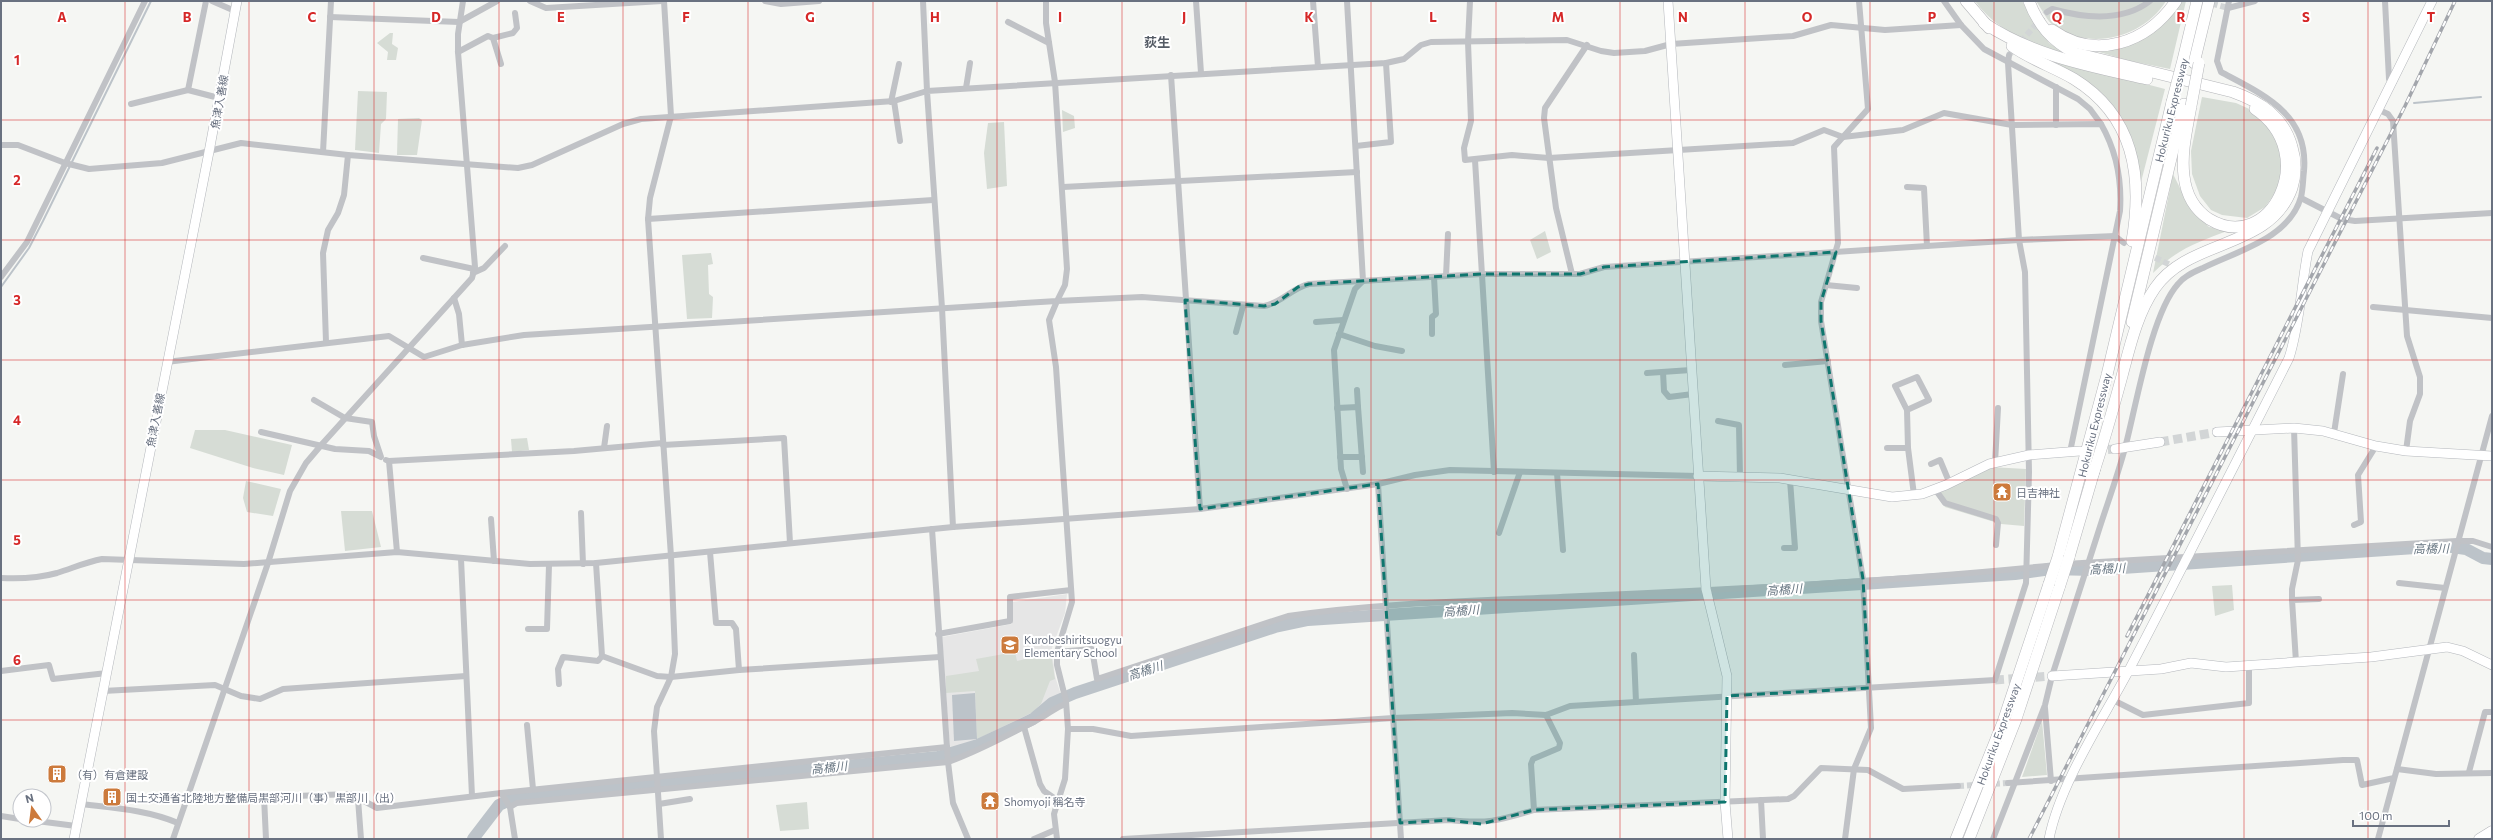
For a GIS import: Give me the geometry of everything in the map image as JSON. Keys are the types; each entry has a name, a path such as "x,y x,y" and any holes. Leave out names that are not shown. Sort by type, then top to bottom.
{"highway":[{"path":"1966,1 1984,24 2025,55 2072,78 2090,91 2115,117 2130,148 2136,184 2134,228 2107,375"},
{"path":"2030,1 2040,17 2058,34 2077,42 2097,46 2116,45 2142,34 2165,16 2176,1"},
{"path":"2030,1 2043,29 2057,42 2075,53 2233,92 2256,102 2274,114 2280,121 2289,137 2294,154 2293,184 2286,201 2275,216 2248,234 2189,258 2170,271 2155,288 2136,327 2105,440 2093,474"},
{"name":"Hokuriku Expressway","path":"1956,839 2003,722 2058,557 2107,375 2197,1"},
{"name":"Hokuriku Expressway","path":"1969,839 2016,719 2069,557 2093,474 2187,105 2209,1"},
{"path":"1984,24 2011,40 2055,57 2225,97 2243,103 2262,114 2269,120 2280,137 2287,158 2288,169 2286,180 2278,199 2264,215 2255,221 2236,226 2219,223 2205,216 2193,204 2186,187 2183,168 2187,105"}],"main road":[{"path":"2479,839 2492,831"}],"street":[{"path":"1,278 27,242 145,1"},
{"path":"188,90 206,1"},
{"path":"212,1 235,11"},
{"name":"魚津入善線","path":"74,839 129,561 166,362 210,152 237,1"},
{"path":"323,152 331,1"},
{"path":"173,839 268,562 290,491 306,463 320,446 472,278 474,271 468,164 458,52 459,22 463,1"},
{"path":"330,17 459,22 497,1"},
{"path":"530,1 546,8 663,1 671,116 650,198 648,219 671,556 674,654 671,677 658,707 654,730 661,839"},
{"path":"765,1 781,4 819,1"},
{"path":"923,1 933,200 942,308 953,527"},
{"path":"1046,1 1046,23 1055,82 1067,269 1065,284 1049,320 1056,367 1071,590 1070,614 1058,642 1057,652 1057,665 1066,704 1068,729 1066,771 1054,814 1054,830 1057,839"},
{"path":"1196,1 1201,73"},
{"path":"1313,1 1318,67"},
{"path":"1347,1 1363,281 1355,289 1343,320 1334,350 1341,469 1347,489"},
{"path":"1470,1 1468,42 1471,121 1464,148 1465,160 1512,155 1549,158 1792,143 1824,130 1842,137 1903,130 1944,113 2012,125 2101,124"},
{"path":"1668,1 1679,149 1706,589 1727,676 1725,802 1728,839"},
{"path":"1845,839 1854,769 1872,728 1863,579 1821,320 1821,302 1838,243 1833,159 1834,147 1868,109 1860,1"},
{"path":"1,578 36,577 58,572 83,562 102,559 129,561 268,562 397,552 461,559 549,565 583,564 953,527 1200,509 1347,489 1378,484 1415,475 1450,470 1740,477 1790,480 1892,497 1914,495 1935,489 1950,484 1995,463 2029,455 2075,452 2120,212 2120,180 2112,146 2101,124 2090,108 2056,87 1984,49 1961,25 1944,1"},
{"path":"2047,12 2052,9 2094,18 2132,11 2150,1"},
{"path":"1993,839 2016,784 2045,705 2052,676 2125,448 2152,342 2164,308 2178,283 2190,274 2244,251 2273,234 2287,221 2301,198 2305,161 2302,142 2295,126 2286,112 2274,102 2221,72 2217,61 2229,1"},
{"path":"2228,8 2255,1"},
{"path":"2385,1 2389,79 2394,82"},
{"path":"2049,839 2052,821 2070,780 2188,557 2289,358 2296,338 2302,281 2308,251 2326,210 2394,82 2432,1"},
{"path":"458,52 488,36 493,38 514,33 517,28 515,13"},
{"path":"1008,22 1049,43"},
{"path":"1,145 18,145 66,163 89,169 155,164 210,152 241,143 348,155 518,168 532,165 623,124 641,119 671,116 893,102 927,91 966,88 1386,63 1404,59 1421,45 1431,42 1567,40 1587,45 1601,51 1614,53 1644,51 1671,44 1793,36 1831,25 1885,30 1961,25"},
{"path":"493,38 501,64"},
{"path":"1572,274 1556,208 1544,118 1545,108 1587,45"},
{"path":"1068,729 1093,729 1131,736 1393,718 1512,712 1546,715 1570,706 1995,680 2026,583 2027,568 2029,455 2025,272 2019,240 2008,63 2009,55"},
{"path":"966,88 970,63"},
{"path":"1356,146 1391,142 1386,63"},
{"path":"899,64 893,102 900,140"},
{"path":"1171,75 1200,509"},
{"path":"2056,87 2056,125"},
{"path":"131,104 188,90 219,98"},
{"path":"2379,110 2388,114 2393,122 2406,310 2406,336 2420,377 2420,394 2410,421 2406,451"},
{"path":"326,342 323,253 328,230 338,213 344,195 348,155"},
{"path":"1475,160 1494,472"},
{"path":"1063,188 1357,172"},
{"path":"1906,187 1924,188 1927,246"},
{"path":"2301,198 2342,219 2355,221 2492,213"},
{"path":"648,219 933,200"},
{"path":"1446,276 1448,234"},
{"path":"166,362 326,342 389,336 411,347 424,357 462,346 524,335 655,326 1057,301 1142,298 1185,300 1243,306 1264,306 1275,304 1298,287 1309,284 1482,274 1539,272 1572,274 1604,267 2019,240 2115,236 2124,243"},
{"path":"423,258 474,271 484,268 505,246"},
{"path":"2181,270 2190,274"},
{"path":"1432,334 1432,317 1436,314 1434,277"},
{"path":"1826,285 1857,288"},
{"path":"454,298 459,314 462,346"},
{"path":"1236,332 1243,306"},
{"path":"2373,307 2492,318"},
{"path":"1316,322 1343,320"},
{"path":"1339,334 1375,346 1402,351"},
{"path":"1785,365 1828,361"},
{"path":"1647,373 1692,370"},
{"path":"1663,372 1664,391 1669,397 1693,394"},
{"path":"2334,433 2343,374"},
{"path":"1907,410 1929,400 1917,377 1895,386 1907,410 1908,448 1914,495"},
{"path":"1357,390 1363,472"},
{"path":"314,400 345,418 372,422 374,436 381,457"},
{"path":"1337,408 1358,407"},
{"path":"1995,463 1998,408"},
{"path":"2378,839 2457,541 2492,416"},
{"path":"1718,421 1739,425 1740,477"},
{"path":"604,448 607,426"},
{"path":"2294,428 2298,550 2292,600 2296,662"},
{"path":"2217,432 2294,428 2334,433 2376,446 2406,451 2482,454 2492,456"},
{"path":"261,432 320,446 369,451 389,461 784,438 790,543"},
{"path":"2115,449 2160,442"},
{"path":"2354,525 2361,522 2358,475 2376,446"},
{"path":"1887,448 1908,448"},
{"path":"1340,457 1362,457"},
{"path":"1931,464 1940,460 1950,484"},
{"path":"389,461 397,552"},
{"path":"1499,533 1520,472"},
{"path":"1557,473 1563,550"},
{"path":"1784,548 1795,548 1790,480"},
{"path":"1378,484 1401,839"},
{"path":"1935,489 1945,502 1996,519 1998,523 1996,545"},
{"path":"581,513 583,564"},
{"path":"491,519 494,561"},
{"path":"932,529 938,634 948,762 953,803 968,839"},
{"path":"1057,652 1092,649 1097,679 1288,616 1386,606 1706,589 2027,568 2089,562 2457,541 2473,541 2492,547"},
{"path":"710,552 716,623 732,623 736,629 739,670"},
{"path":"461,559 472,796"},
{"path":"559,684 558,669 563,657 598,661 602,656 596,563"},
{"path":"528,629 547,629 549,565"},
{"path":"2399,584 2445,588"},
{"path":"938,634 1010,621 1010,597 1071,590"},
{"path":"2292,600 2319,599"},
{"path":"2052,676 2161,670 2191,663 2226,667 2249,666 2371,657 2429,648 2447,647 2463,650 2492,665"},
{"path":"1634,655 1636,702"},
{"path":"602,656 657,676 671,677 739,670 940,657"},
{"path":"1,672 49,665 53,679 107,673"},
{"path":"2113,700 2143,714 2249,703 2249,666"},
{"path":"103,691 215,685 241,696 260,698 283,689 466,676"},
{"path":"510,807 517,803 835,771 948,762 971,753 1024,727 1059,706 1066,704"},
{"path":"2045,705 2051,781"},
{"path":"2469,772 2485,712 2492,712"},
{"path":"1534,810 1531,764 1533,759 1559,748 1560,743 1546,715"},
{"path":"527,725 533,789"},
{"path":"1024,727 1040,784 1044,791 1057,800"},
{"path":"186,800 352,794 358,799 377,808 533,789 947,748"},
{"path":"2008,783 2016,784 2357,760 2362,785 2394,778"},
{"path":"1123,839 1449,820 1481,824 1501,820 1534,810 1788,799 1794,796 1821,768 1868,770 1903,789 1958,786"},
{"path":"2397,769 2436,774 2469,772 2492,773"},
{"path":"501,793 510,807 515,839"},
{"path":"264,797 266,839"},
{"path":"358,799 360,839"},
{"path":"659,804 690,799"},
{"path":"1761,800 1763,839"},
{"path":"81,804 143,812 163,816 178,823"},
{"path":"1,816 12,818"},
{"path":"52,823 76,826"},
{"path":"1034,839 1054,830"}],"highlighted area":[{"path":"1836,252 1821,302 1821,321 1863,579 1869,688 1727,696 1725,802 1534,810 1481,824 1449,820 1400,823 1378,484 1200,509 1185,300 1264,306 1275,304 1298,287 1309,284 1482,274 1580,274 1604,267"}],"shaded area":[{"path":"1975,1 2022,1 2049,43 2067,54 2028,41 2005,29 1984,12"},
{"path":"2036,1 2166,1 2156,14 2144,24 2130,32 2115,37 2099,39 2083,38 2068,34 2054,26 2046,18"},
{"path":"2182,1 2186,1 2170,69 2130,61 2082,47 2114,48 2132,44 2149,34 2169,18"},
{"path":"390,33 393,33 392,44 398,48 396,60 387,60 388,52 377,43"},
{"path":"2046,58 2165,89 2141,182 2132,140 2120,115 2102,93 2086,80"},
{"path":"358,91 387,92 386,119 381,124 379,153 355,150"},
{"path":"2202,97 2236,103 2256,112 2269,124 2283,150 2283,182 2265,207 2247,218 2222,215 2211,210 2200,196 2192,174 2191,151"},
{"path":"1062,110 1074,116 1075,128 1063,132"},
{"path":"419,118 422,120 417,155 397,155 398,119"},
{"path":"1004,122 1007,186 987,189 984,153 988,123"},
{"path":"2173,174 2190,208 2209,227 2230,230 2179,252 2153,273"},
{"path":"1545,231 1551,252 1537,259 1530,240"},
{"path":"711,253 713,264 708,265 709,294 713,297 712,318 687,319 682,255"},
{"path":"195,430 225,430 292,445 284,475 253,468 190,448"},
{"path":"527,438 529,450 512,452 511,439"},
{"path":"1991,467 2026,469 2024,526 2001,524 1945,507 1935,494"},
{"path":"246,481 281,489 273,516 247,512 243,498"},
{"path":"341,511 372,511 381,547 345,551"},
{"path":"2232,585 2234,610 2215,616 2212,586"},
{"path":"1067,594 1065,613 1052,648 1055,676 1061,695 1036,711 973,742 950,749 942,637 1012,624 1012,602"},
{"path":"1015,652 1017,661 1051,653 1055,679 1050,681 1041,704 1033,712 977,739 975,691 946,693 946,676 979,671 976,659"},
{"path":"975,693 977,739 954,741 952,695"},
{"path":"2042,721 2047,775 2022,777"},
{"path":"807,802 809,829 780,831 776,805"}],"waterway":[{"path":"1,287 29,248 151,1"},
{"path":"2414,103 2481,97"},
{"name":"高橋川","path":"473,839 499,805 514,798 938,757 978,745 1033,719 1052,703 1075,693 1275,627 1308,620 2015,574 2051,569 2093,570 2445,546 2466,549 2483,558 2492,559"}],"tunnel":[{"path":"2203,1 2228,8"},
{"path":"2009,55 2047,12"},
{"path":"2147,254 2177,268"},
{"path":"2160,442 2217,432"},
{"path":"2081,451 2115,449"},
{"path":"1995,680 2052,676"},
{"path":"1958,786 2008,783"}],"railway":[{"path":"2029,839 2405,106 2455,1"},
{"path":"2127,636 2377,148"}],"place":[{"name":"日吉神社","path":"2002,492"},
{"name":"Kurobeshiritsuogyu Elementary School","path":"1010,645"},
{"name":"（有）有倉建設","path":"57,774"},
{"name":"国土交通省北陸地方整備局黒部河川（事）黒部川（出）","path":"112,797"},
{"name":"Shomyoji 稱名寺","path":"990,801"}],"district":[{"name":"荻生","path":"1157,42"}]}
